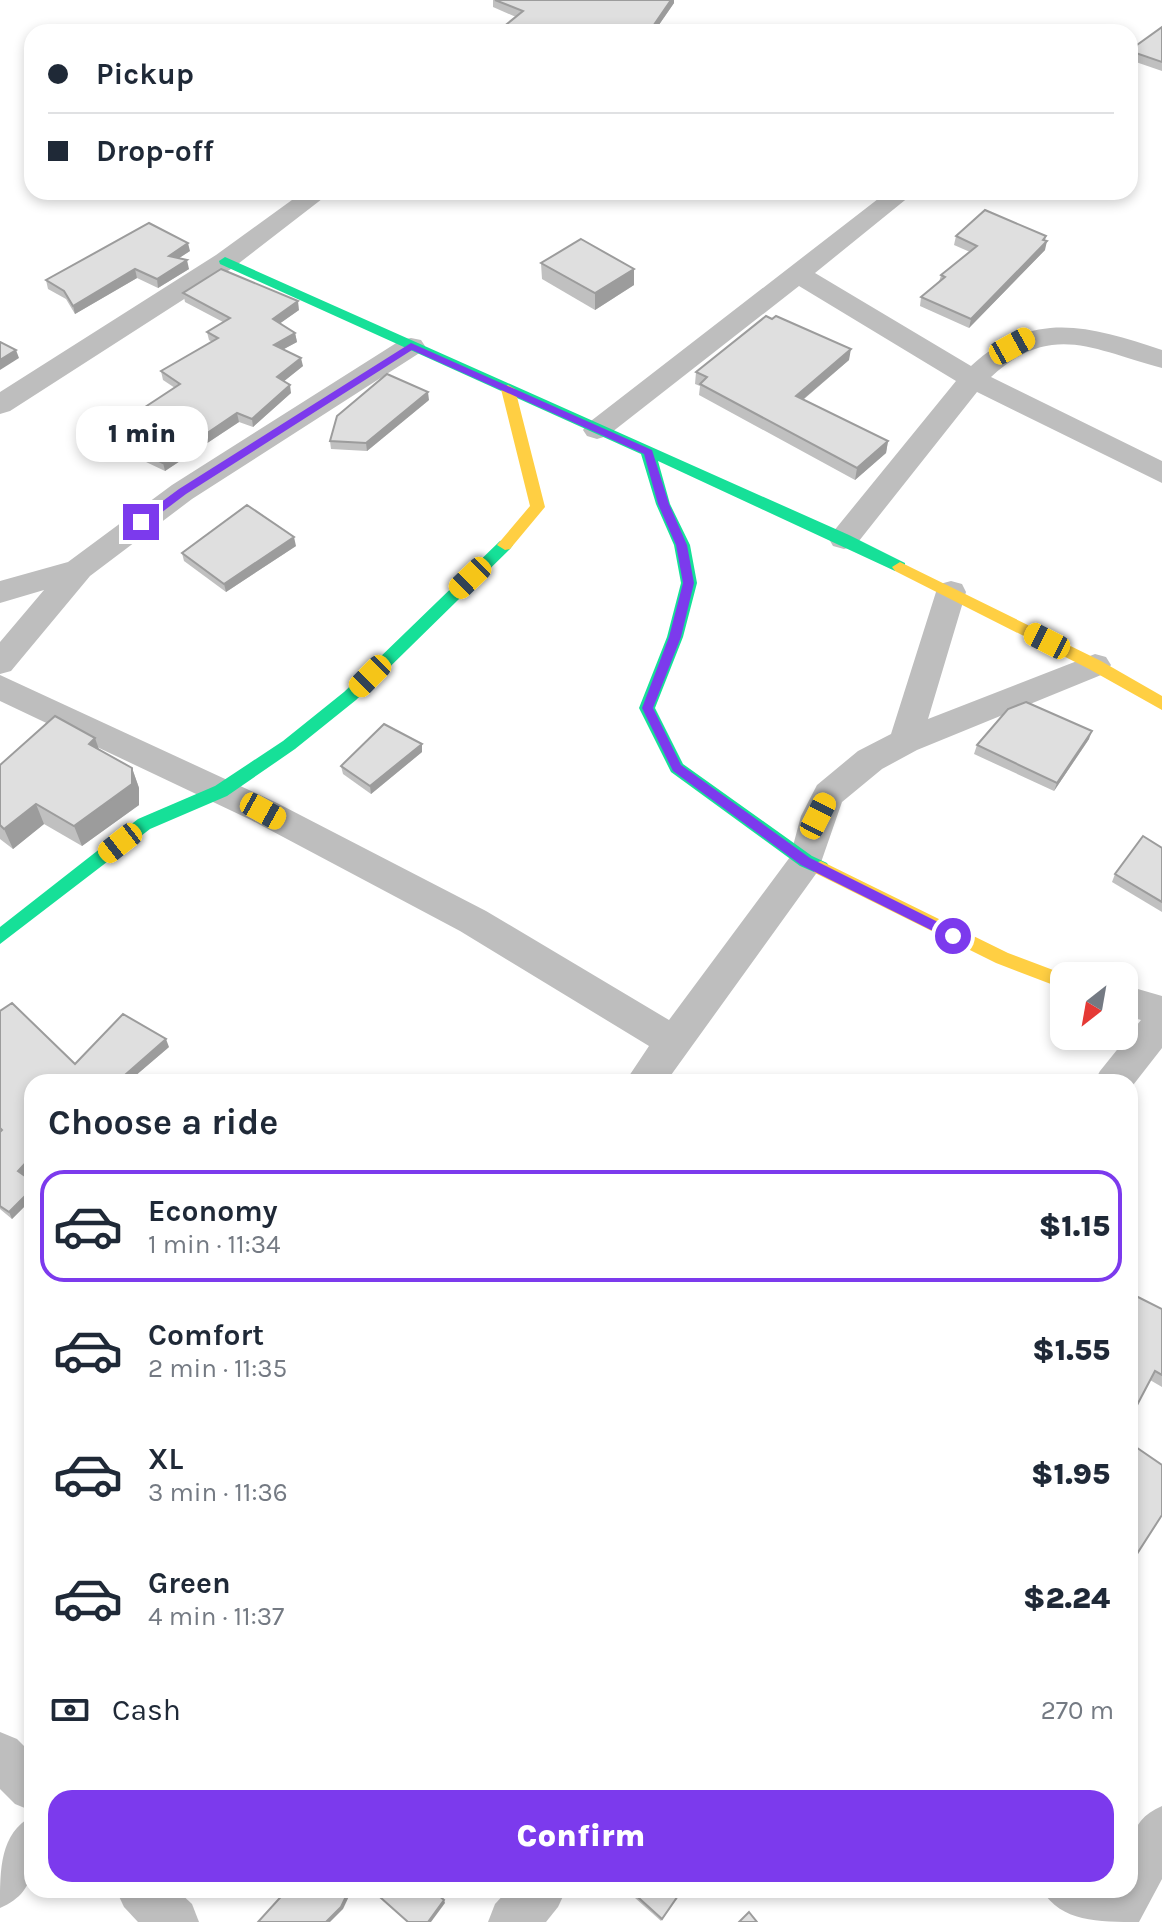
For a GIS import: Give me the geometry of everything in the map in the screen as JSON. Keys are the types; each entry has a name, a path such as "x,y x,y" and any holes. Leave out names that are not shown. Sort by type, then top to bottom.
{"street":[{"path":"0,405 225,261 308,200"},
{"path":"597,430 893,200"},
{"path":"225,261 844,539 1095,665 1162,704"},
{"path":"799,275 973,379 1162,473"},
{"path":"844,539 973,379 996,355 1028,338 1065,334 1115,344 1162,359"},
{"path":"0,663 79,569 182,492 411,346"},
{"path":"0,937 144,824 221,791 289,745 350,696 525,525 538,507 536,490 508,389"},
{"path":"648,452 663,504 682,545 689,583 675,637 647,708 677,768 806,861 1002,958 1050,977"},
{"path":"0,592 79,569"},
{"path":"905,741 951,592"},
{"path":"650,1074 806,861 818,816 829,794 870,760 905,741 1095,665"},
{"path":"0,687 221,791 473,921 673,1041"},
{"path":"1138,1004 1162,1011"},
{"path":"1119,1074 1162,1021"},
{"path":"0,1756 24,1779"},
{"path":"1138,1872 1162,1830"},
{"path":"0,1883 24,1851"},
{"path":"513,1922 534,1898"},
{"path":"1078,1898 1110,1922 1124,1898"}],"building":[{"path":"495,0 671,0 654,24 507,24 523,11"},
{"path":"1162,27 1162,62 1138,54 1138,44"},
{"path":"985,210 1046,236 1043,240 1047,241 971,319 921,297 945,277 941,275 977,246 956,236"},
{"path":"149,223 188,243 169,256 187,260 157,279 135,269 73,306 64,291 46,280"},
{"path":"581,239 634,269 595,293 541,263"},
{"path":"221,269 298,301 273,319 295,333 274,345 301,358 277,377 290,385 252,419 237,413 163,463 104,434 180,384 161,371 218,338 207,332 230,318 183,293"},
{"path":"766,316 772,319 776,316 851,349 796,396 888,441 857,468 700,384 707,377 696,372"},
{"path":"0,342 16,350 0,360"},
{"path":"387,374 428,392 366,443 330,441 337,416"},
{"path":"247,505 294,537 224,584 182,553"},
{"path":"1026,702 1092,731 1057,783 977,745 1008,709"},
{"path":"55,716 95,738 89,744 132,768 132,784 74,826 36,804 4,829 0,825 0,765"},
{"path":"384,724 422,744 370,786 341,766"},
{"path":"1143,836 1162,848 1162,902 1115,874"},
{"path":"12,1003 75,1064 123,1014 166,1039 126,1074 24,1074 24,1165 18,1171 24,1175 24,1197 9,1212 0,1206 0,1011"},
{"path":"1138,1297 1162,1309 1162,1375 1155,1371 1138,1403"},
{"path":"1138,1448 1162,1465 1162,1515 1138,1552"},
{"path":"280,1898 345,1898 326,1922 258,1922"},
{"path":"381,1898 444,1900 428,1922 408,1922"},
{"path":"639,1898 676,1898 662,1919"},
{"path":"749,1912 757,1922 739,1922"}],"traffic: fast":[{"path":"225,261 900,567"},
{"path":"648,452 663,504 682,545 689,583 675,637 647,708 677,768 806,861 821,868"},
{"path":"0,937 144,824 221,791 289,745 350,696 505,545"}],"traffic: slow":[{"path":"505,545 538,507 508,389"},
{"path":"900,567 1095,665 1162,704"},
{"path":"821,868 1002,958 1050,977"}],"route":[{"path":"141,522 182,492 411,346 648,452 663,504 682,545 689,583 675,637 647,708 677,768 806,861 953,936"}]}
